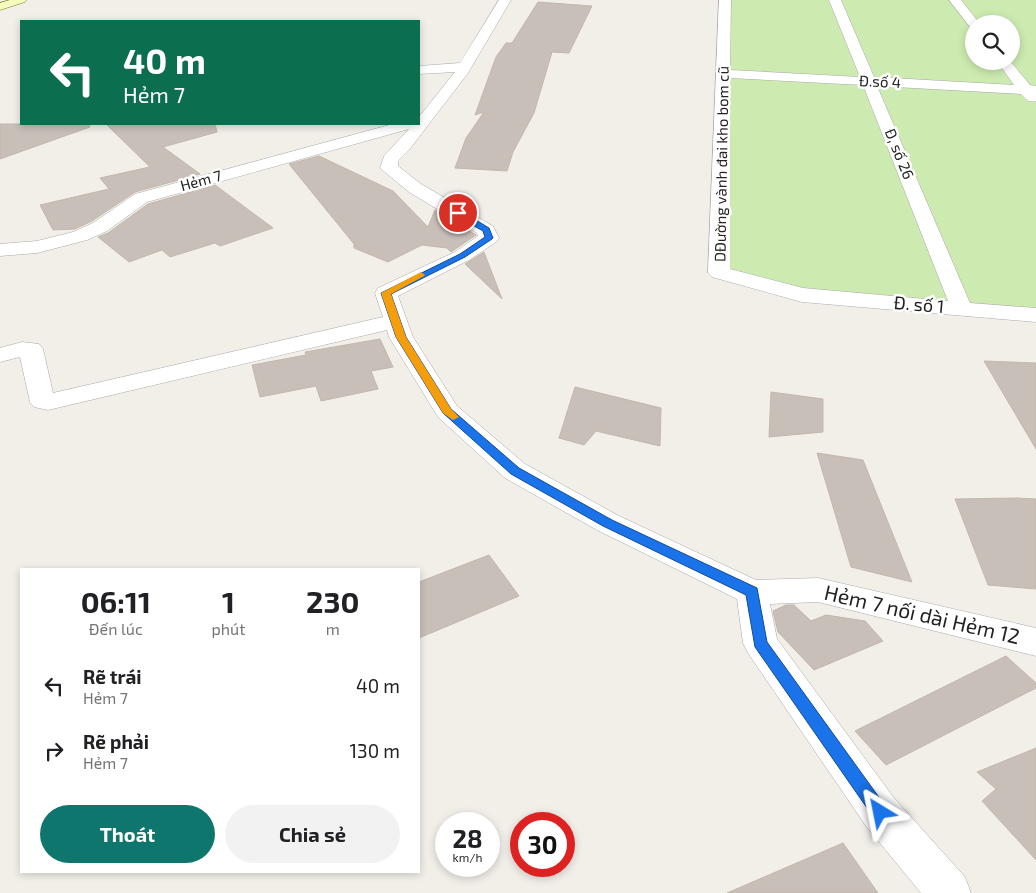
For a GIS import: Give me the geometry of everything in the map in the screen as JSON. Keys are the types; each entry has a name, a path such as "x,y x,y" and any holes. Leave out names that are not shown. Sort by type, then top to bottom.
{"main road":[{"path":"0,7 22,0"}],"street":[{"path":"420,120 465,67 505,0"},
{"path":"722,173 725,0"},
{"name":"DĐường vành đai kho bom cũ","path":"725,0 719,273 802,295"},
{"name":"Đ, số 26","path":"835,0 962,308"},
{"path":"955,0 967,15"},
{"path":"420,70 465,67"},
{"path":"1011,70 1030,90 1036,103"},
{"name":"Đ.số 4","path":"724,74 1030,90"},
{"name":"Hẻm 7","path":"0,250 19,250 84,234 103,225 125,206 141,198 407,125"},
{"path":"416,125 390,160 389,168 415,188 486,230 489,238 462,256 386,293 401,337 447,411 515,471 608,523 752,592 760,643 880,812 949,893"},
{"name":"Đ. số 1","path":"802,295 1036,315"},
{"path":"0,355 22,349 31,349 40,398 43,402 48,402 396,321"},
{"name":"Hẻm 7 nối dài Hẻm 12","path":"752,592 818,590 1036,642"}],"green space":[{"path":"719,0 1036,0 1036,315 802,295 719,273"}],"building":[{"path":"538,2 592,6 569,53 552,52 534,113 513,152 507,171 455,168 466,138 484,112 475,115 496,57 506,43 512,43"},
{"path":"0,124 89,125 90,127 0,159"},
{"path":"107,125 215,125 217,132 163,147 200,174 135,192 92,221 75,229 53,230 40,205 109,189 100,178 150,167"},
{"path":"319,156 393,191 428,227 435,210 476,235 451,252 447,248 422,245 388,262 354,248 354,244 289,164"},
{"path":"215,185 273,228 220,246 215,243 170,257 162,250 129,262 98,237 108,233 148,204"},
{"path":"484,252 502,299 465,264"},
{"path":"380,339 393,367 371,371 378,389 321,401 316,386 260,397 252,365 306,355 305,352"},
{"path":"984,361 1036,363 1036,449"},
{"path":"575,387 661,408 660,446 596,431 584,445 559,438"},
{"path":"771,392 823,399 823,432 769,437"},
{"path":"817,453 863,460 912,582 851,567"},
{"path":"955,499 1036,499 1036,589 988,585"},
{"path":"489,555 519,596 420,638 420,582"},
{"path":"786,605 794,605 811,621 826,615 865,621 883,641 814,670 778,632 773,611"},
{"path":"1006,656 1036,683 1036,688 886,765 855,731"},
{"path":"1036,748 1036,860 982,801 996,789 977,772"},
{"path":"843,843 878,893 727,893"}],"slow traffic":[{"path":"421,275 386,293 401,337 447,411 453,417"}],"route":[{"path":"458,213 486,230 489,238 462,256 403,283 386,293 401,337 447,411 515,471 608,523 752,592 760,643 880,812"}]}
